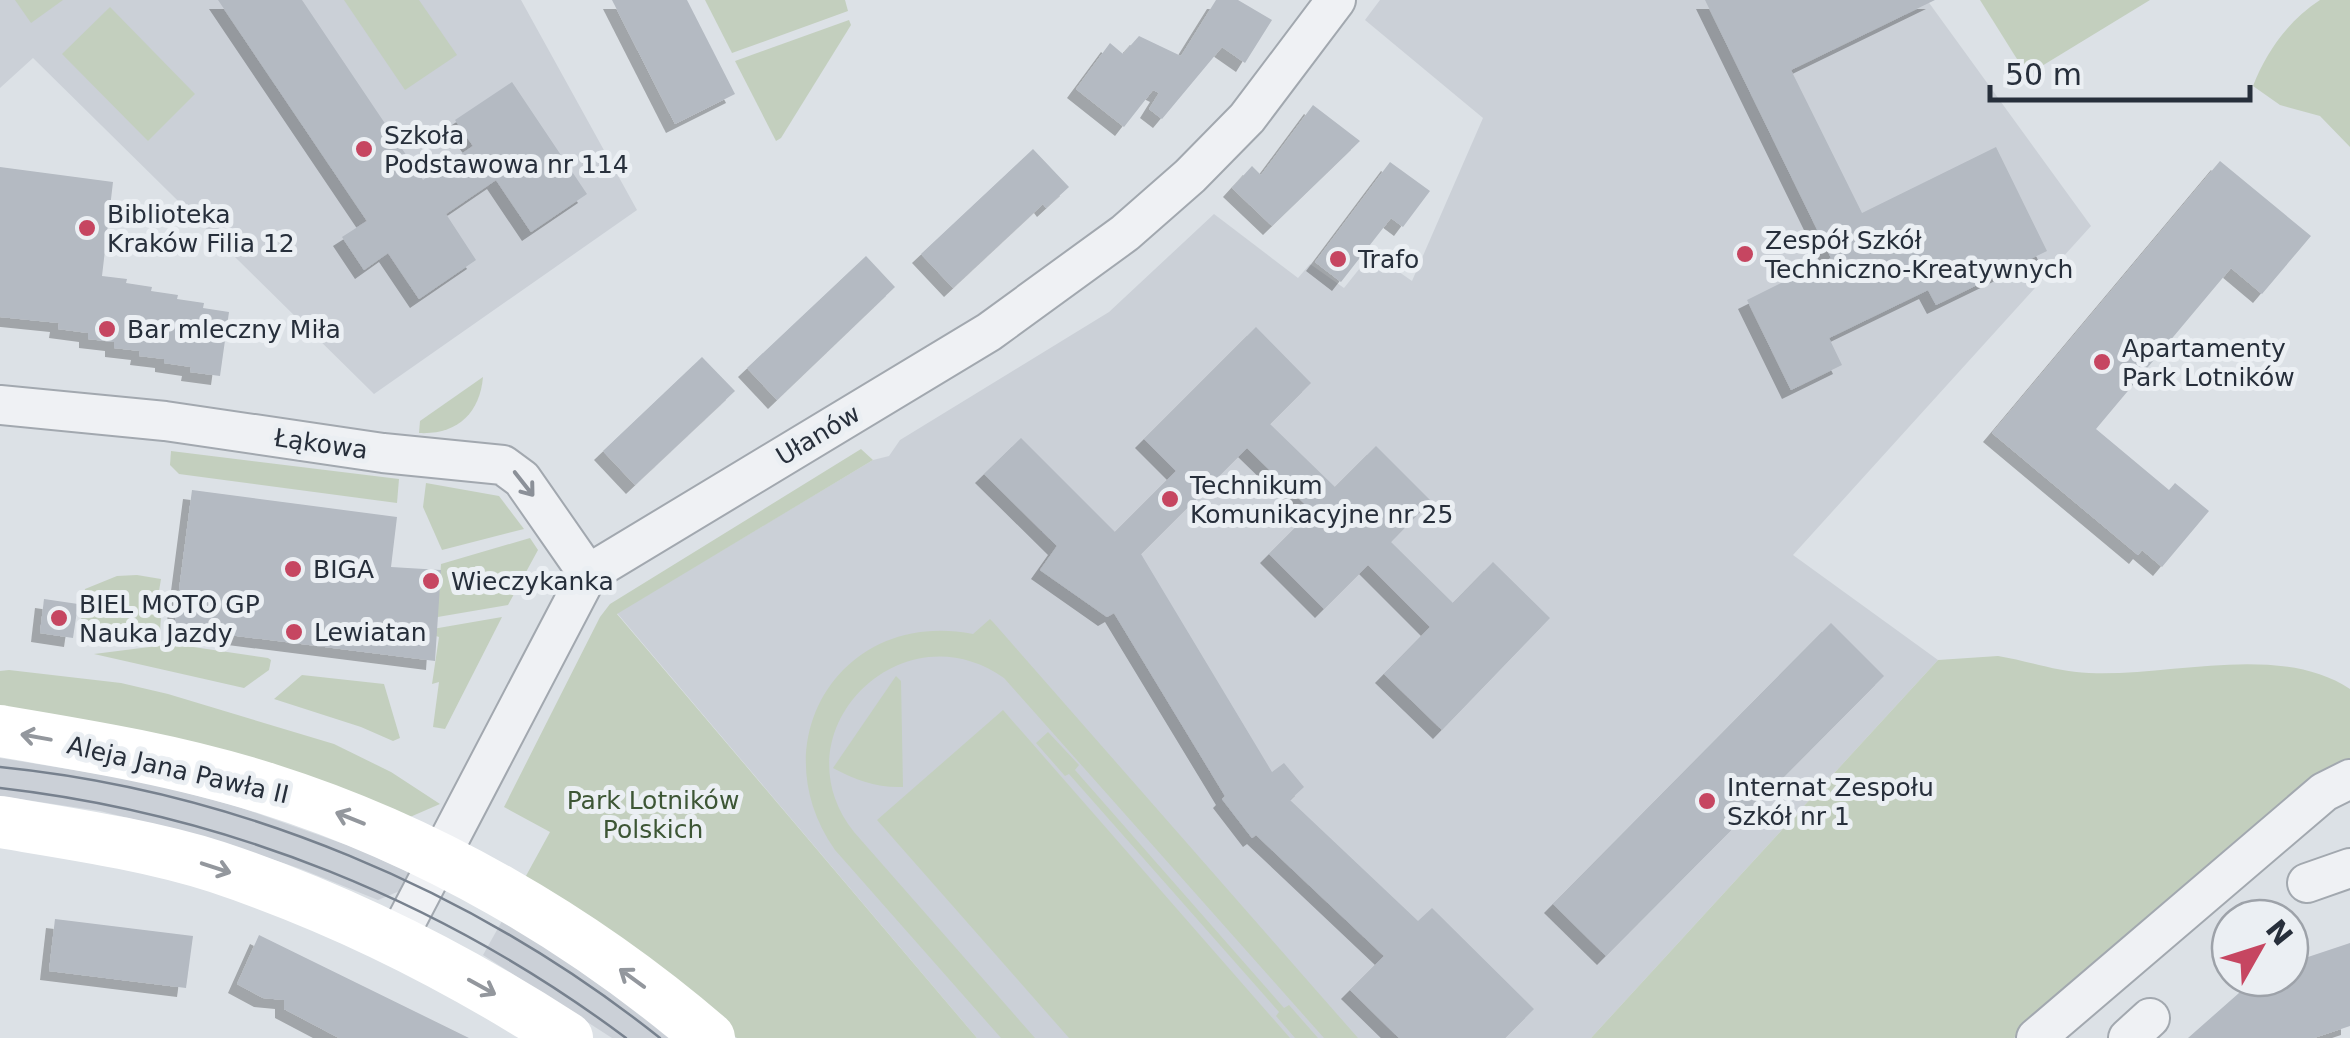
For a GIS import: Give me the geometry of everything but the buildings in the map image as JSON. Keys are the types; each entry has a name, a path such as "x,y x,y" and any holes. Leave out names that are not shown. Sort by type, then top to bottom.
{"main road":[{"name":"Aleja Jana Pawła II","path":"0,731 152,759 263,787 349,817 438,858 568,933 709,1038"},
{"path":"0,822 171,855 218,868 396,941 567,1038"}],"street":[{"name":"Ułanów","path":"588,574 989,332 1126,233 1247,118 1336,0"},
{"name":"Łąkowa","path":"0,405 503,465 522,479 588,574"},
{"path":"396,941 588,574"},
{"path":"2036,1038 2324,792 2350,779"},
{"path":"2306,883 2350,868"}],"shaded area":[{"name":"Szkoła Podstawowa nr 114","path":"0,0 521,0 637,210 374,394 33,58 0,88"},
{"path":"1380,0 1927,0 2091,226 1793,555 1938,660 1591,1038 977,1038 617,613 873,460 889,456 900,440 1109,312 1214,214 1298,278 1310,264 1344,288 1372,253 1412,281 1483,118 1365,20"},
{"path":"0,758 142,781 239,807 358,849 410,873 402,890 378,900 205,837 100,811 0,796"},
{"path":"502,921 543,945 674,1038 612,1038 483,955"}],"green space":[{"path":"15,0 63,0 31,23"},
{"path":"344,0 419,0 457,55 405,90"},
{"path":"705,0 845,0 848,11 732,53"},
{"path":"1980,0 2150,0 2027,75"},
{"path":"2320,0 2350,0 2350,147 2320,116 2280,105 2253,86 2280,38"},
{"path":"110,7 195,94 148,141 62,54"},
{"path":"849,20 851,25 776,141 735,61"},
{"path":"483,377 477,401 464,419 445,430 419,433 420,421"},
{"name":"Park Lotników Polskich","path":"861,449 873,460 617,614 977,1038 737,1038 521,885 550,832 504,807 610,604"},
{"path":"171,451 399,479 397,503 179,474 170,465"},
{"path":"426,483 499,496 524,529 442,550 423,507"},
{"path":"530,538 538,550 508,605 426,619 439,594 441,564"},
{"path":"117,576 161,579 160,631 78,644 85,589"},
{"path":"502,617 445,729 433,727 439,682 432,684 439,637 421,631"},
{"path":"990,619 1358,1038 1324,1038 1004,678 965,660 926,657 890,669 861,690 840,721 830,756 834,794 854,832 1035,1038 1001,1038 835,850 814,809 806,767 810,727 826,692 851,662 885,642 926,631 973,634"},
{"path":"173,644 268,658 269,670 244,688 94,654"},
{"path":"1998,656 2089,673 2257,664 2322,675 2350,689 2350,758 2322,771 2014,1038 1591,1038 1938,660"},
{"path":"0,671 121,683 334,744 391,772 440,804 410,817 0,711"},
{"path":"302,675 384,684 400,738 393,741 274,699"},
{"path":"896,676 901,681 903,787 866,782 833,768"},
{"path":"1003,710 1290,1038 1069,1038 877,820"},
{"path":"1048,732 1079,765 1075,770 1284,1008 1289,1005 1318,1038 1295,1038 1276,1016 1279,1012 1069,774 1065,776 1036,743"}],"tram line":[{"path":"0,767 89,779 177,799 264,824 349,856 432,893 511,936 588,985 660,1038"},
{"path":"0,788 168,819 250,842 329,871 483,945 626,1038"}],"place":[{"name":"Szkoła Podstawowa nr 114","path":"364,149"},
{"name":"Biblioteka Kraków Filia 12","path":"87,228"},
{"name":"Zespół Szkół Techniczno-Kreatywnych","path":"1745,254"},
{"name":"Trafo","path":"1338,259"},
{"name":"Bar mleczny Miła","path":"107,329"},
{"name":"Apartamenty Park Lotników","path":"2102,362"},
{"name":"Technikum Komunikacyjne nr 25","path":"1170,499"},
{"name":"BIGA","path":"293,569"},
{"name":"Wieczykanka","path":"431,581"},
{"name":"BIEL MOTO GP Nauka Jazdy","path":"59,618"},
{"name":"Lewiatan","path":"294,632"},
{"name":"Internat Zespołu Szkół nr 1","path":"1707,801"}]}
